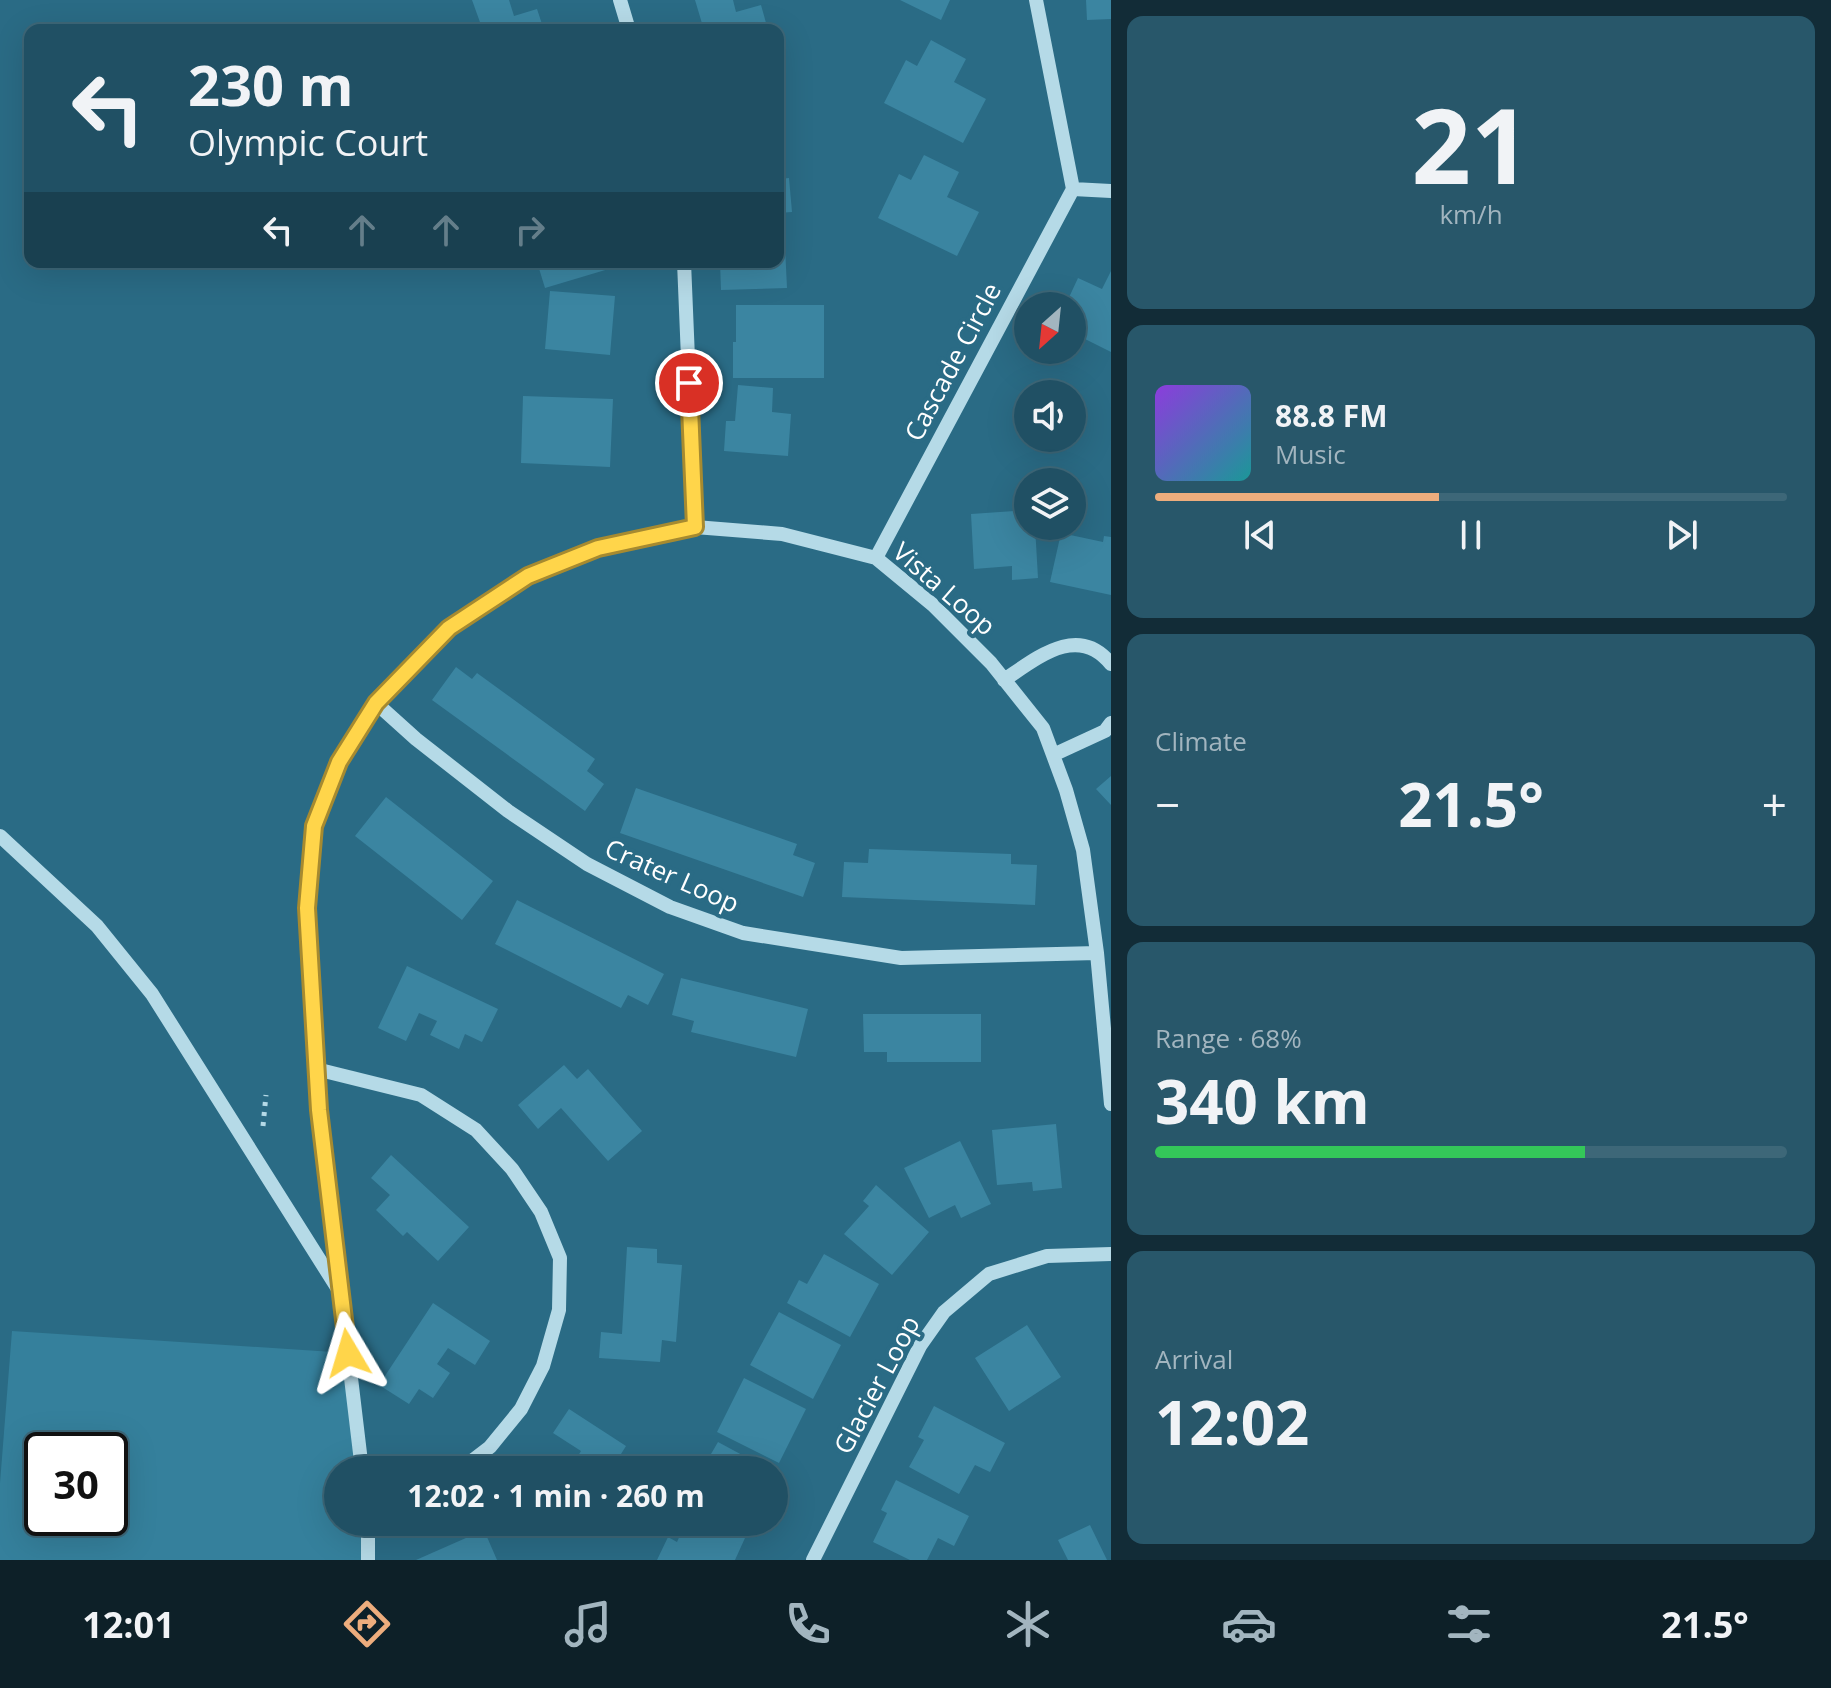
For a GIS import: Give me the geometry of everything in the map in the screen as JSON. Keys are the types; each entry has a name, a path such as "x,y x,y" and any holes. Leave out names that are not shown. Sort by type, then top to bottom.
{"street":[{"path":"620,0 627,24"},
{"path":"1036,0 1073,189 1111,191"},
{"name":"Cascade Circle","path":"876,558 1073,189"},
{"path":"684,268 695,527"},
{"name":"Vista Loop","path":"360,1456 319,1110 307,908 314,826 339,762 376,703 449,628 528,576 598,548 695,527 782,534 876,558 933,605 991,663 1043,728 1066,790 1083,850 1109,1044 1111,1104"},
{"path":"1004,680 1045,653 1063,646 1082,646 1101,651 1111,664"},
{"name":"Crater Loop","path":"376,703 416,739 497,802 587,864 670,907 743,933 901,958 1097,953"},
{"path":"1053,755 1105,731 1111,723"},
{"path":"0,836 97,926 152,994 341,1292"},
{"path":"316,1069 421,1095 476,1130 512,1169 541,1212 560,1258 559,1310 543,1366 521,1409 490,1447 478,1456"},
{"name":"Glacier Loop","path":"813,1560 920,1346 944,1312 989,1274 1047,1256 1111,1254"},
{"path":"368,1536 368,1560"}],"shaded area":[{"path":"12,1331 348,1353 360,1456 324,1456 324,1536 368,1536 368,1560 0,1560 0,1483"}],"building":[{"path":"472,0 509,0 514,16 537,9 542,24 481,24"},
{"path":"695,0 733,0 736,12 761,5 766,24 702,24"},
{"path":"900,0 950,0 941,20"},
{"path":"1086,0 1111,0 1111,19 1087,20"},
{"path":"931,40 966,59 954,82 986,99 963,143 884,103 906,60 917,66"},
{"path":"924,155 959,172 947,197 979,212 957,256 878,218 899,174 911,180"},
{"path":"784,178 789,178 792,212 784,213"},
{"path":"784,246 787,288 721,290 720,268 784,268"},
{"path":"539,268 612,268 545,288"},
{"path":"1111,271 1111,352 1086,340 1086,292 1072,292 1078,278 1102,289"},
{"path":"550,291 615,296 610,355 545,349"},
{"path":"736,305 824,305 824,378 733,378"},
{"path":"738,385 773,388 772,412 791,414 788,456 724,451 726,421 735,421"},
{"path":"523,396 613,399 610,467 521,463"},
{"path":"1014,511 1014,540 1036,540 1038,578 1012,580 1012,566 974,569 971,514"},
{"path":"1104,536 1111,537 1111,595 1050,582 1059,540 1086,538 1103,542"},
{"path":"456,667 472,679 477,673 595,759 587,771 604,784 585,811 432,700"},
{"path":"1111,776 1111,805 1096,789"},
{"path":"636,788 797,844 793,855 815,863 803,897 620,833"},
{"path":"386,797 493,881 462,920 355,836"},
{"path":"869,849 1011,854 1011,864 1037,865 1035,905 842,897 844,862 868,863"},
{"path":"517,900 664,974 648,1005 628,995 621,1008 495,944"},
{"path":"407,966 498,1009 482,1042 465,1034 459,1049 430,1035 437,1021 419,1013 406,1041 378,1028"},
{"path":"681,978 808,1009 796,1057 691,1032 694,1021 672,1015"},
{"path":"863,1014 981,1014 981,1062 887,1062 887,1052 864,1052"},
{"path":"564,1065 577,1079 588,1069 642,1131 608,1161 561,1108 538,1129 518,1105"},
{"path":"1056,1124 1062,1188 1033,1191 1032,1182 997,1185 992,1130"},
{"path":"960,1141 991,1204 961,1218 955,1205 929,1218 904,1168"},
{"path":"391,1155 469,1227 438,1261 407,1232 403,1236 376,1210 390,1195 371,1178"},
{"path":"876,1185 929,1232 892,1275 844,1234 869,1206 863,1201"},
{"path":"627,1247 657,1249 657,1263 682,1265 676,1342 662,1340 660,1362 599,1358 601,1332 622,1334"},
{"path":"824,1254 879,1284 850,1337 787,1303 799,1280 807,1284"},
{"path":"433,1303 490,1341 475,1365 448,1348 437,1364 450,1373 433,1398 419,1389 409,1404 379,1385"},
{"path":"779,1312 841,1345 813,1399 750,1365"},
{"path":"1027,1325 1061,1377 1009,1411 975,1358"},
{"path":"744,1378 806,1409 782,1456 765,1456 717,1432"},
{"path":"934,1406 1005,1443 990,1472 975,1465 959,1494 909,1467 924,1440 918,1437"},
{"path":"569,1409 626,1446 620,1456 578,1456 581,1451 553,1433"},
{"path":"718,1442 744,1456 710,1456"},
{"path":"896,1480 969,1516 954,1546 938,1538 927,1560 910,1560 873,1542 887,1513 881,1510"},
{"path":"1090,1525 1107,1560 1068,1560 1058,1540"},
{"path":"470,1536 487,1536 497,1560 416,1560"},
{"path":"680,1536 745,1538 735,1560 657,1560 668,1537 677,1542"}],"route":[{"path":"348,1353 319,1110 307,908 314,826 339,762 376,703 449,628 528,576 598,548 695,527 689,383"}]}
